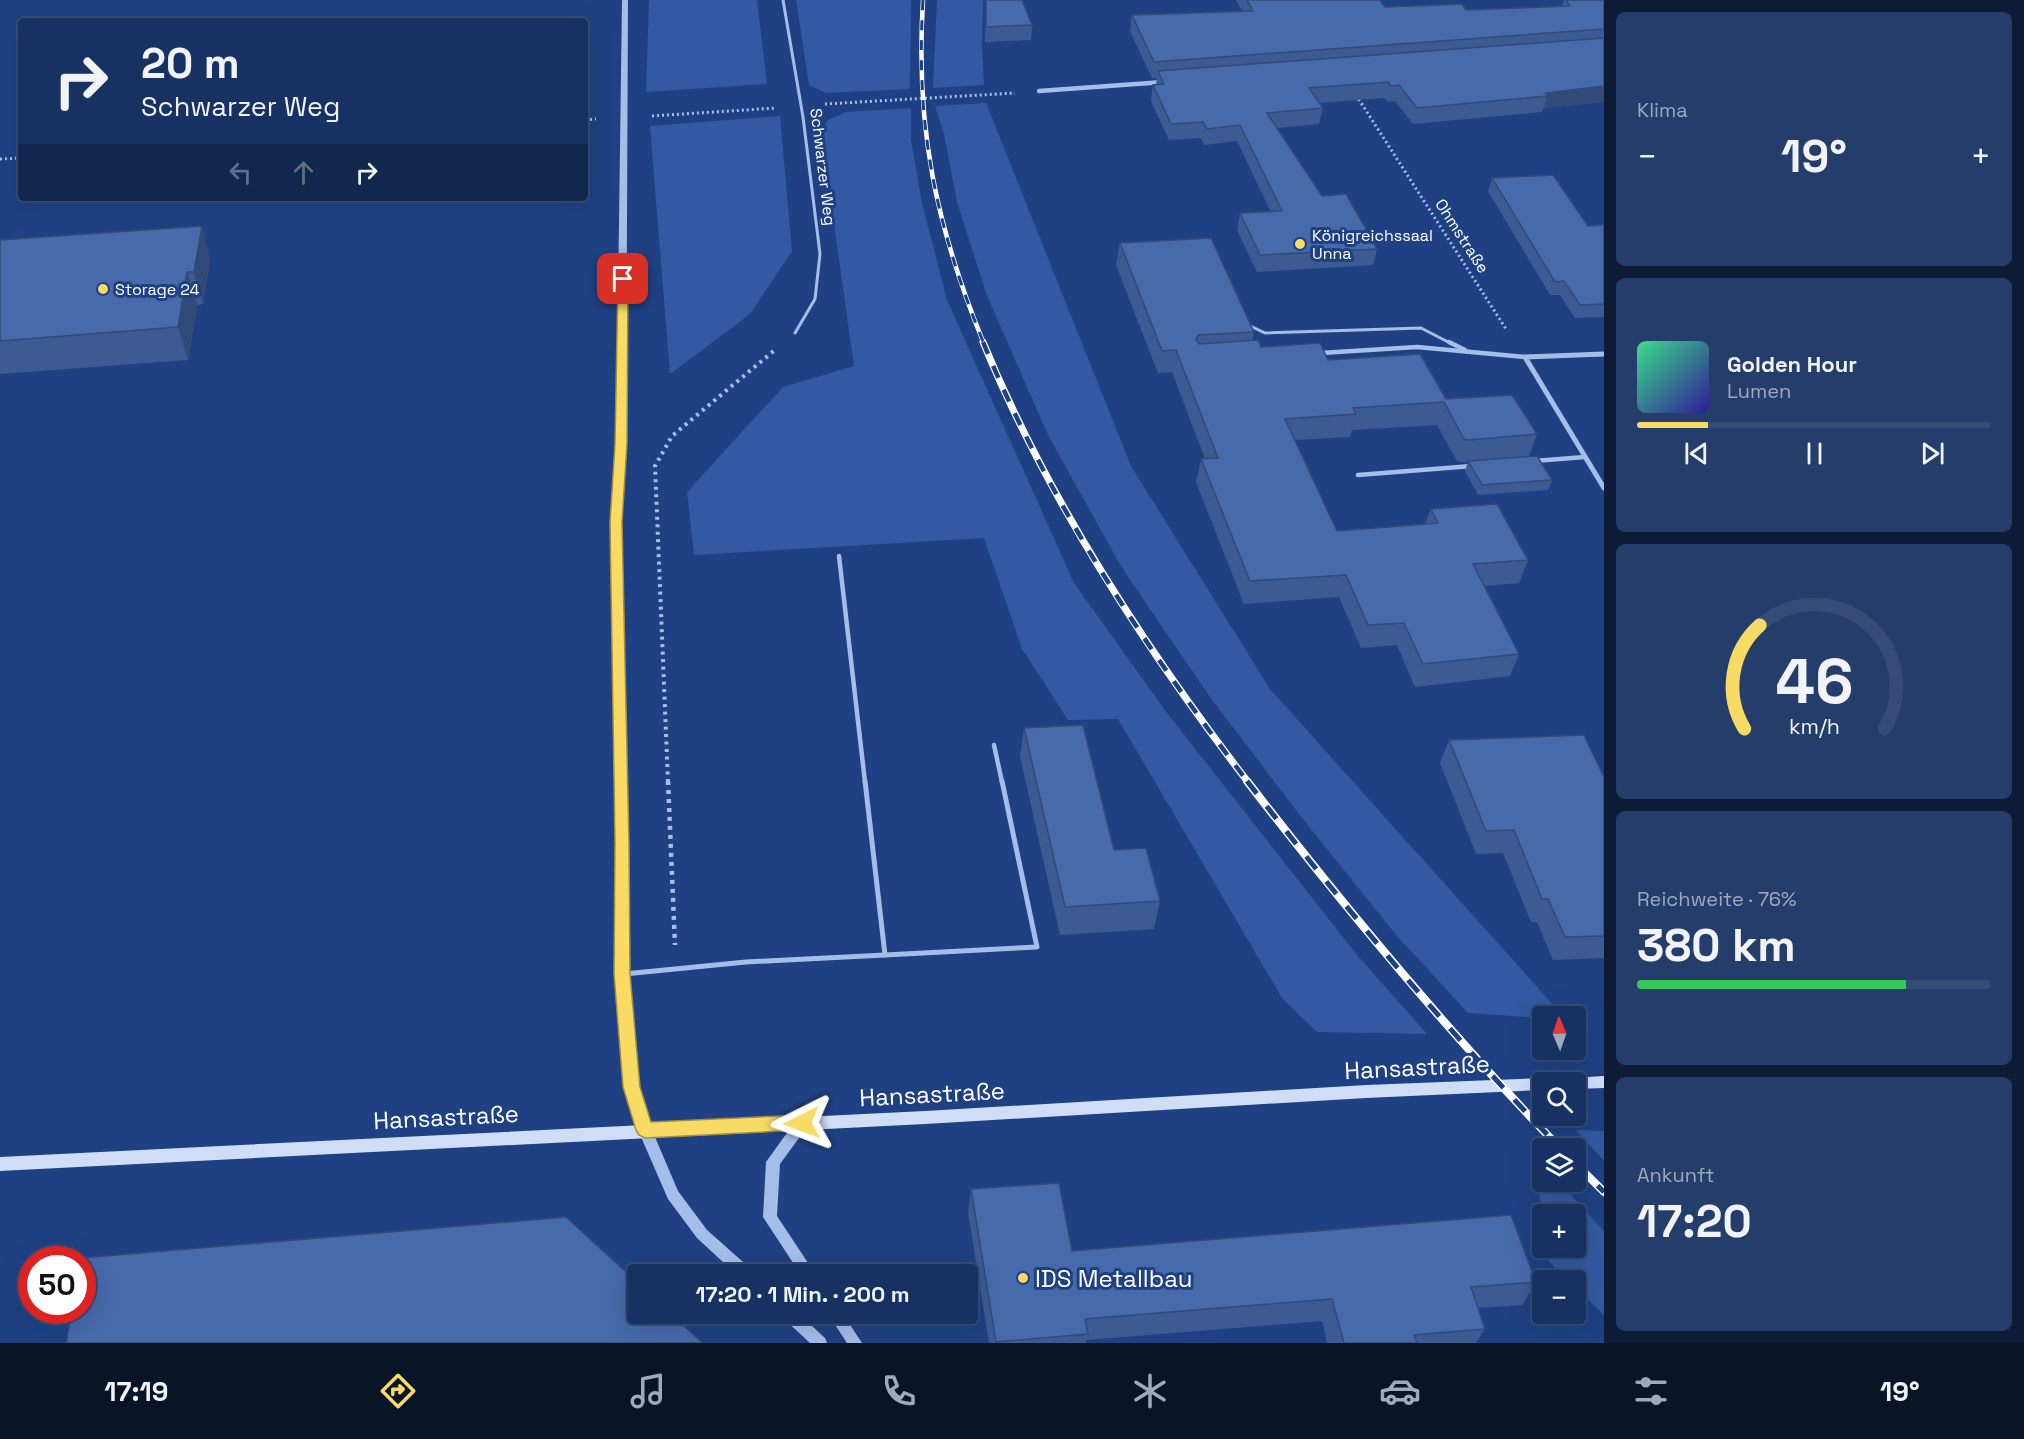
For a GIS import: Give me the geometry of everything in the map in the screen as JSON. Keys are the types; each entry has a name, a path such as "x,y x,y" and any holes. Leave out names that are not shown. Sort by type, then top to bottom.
{"main road":[{"path":"1586,1083 1604,1082"},
{"name":"Hansastraße","path":"0,1164 802,1123 1420,1088 1532,1084"}],"street":[{"path":"625,0 621,444 616,522 622,974 632,1087 645,1130 673,1195 702,1234 735,1264"},
{"path":"1039,92 1166,82"},
{"path":"1604,354 1525,357 1604,488"},
{"path":"802,1123 773,1162 770,1217 802,1264"},
{"path":"800,1324 820,1343"},
{"path":"843,1324 855,1343"}],"lane":[{"name":"Schwarzer Weg","path":"783,0 803,117 820,254 815,299 795,333"},
{"path":"1242,315 1246,324 1265,333 1421,328 1470,353"},
{"path":"1312,354 1417,346 1525,357"},
{"path":"1532,461 1585,457"},
{"path":"1358,475 1475,466"},
{"path":"839,556 885,955"},
{"path":"622,974 746,962 1037,947 994,745"}],"path":[{"name":"Ohmstraße","path":"1352,89 1525,357"},
{"path":"0,159 18,158"},
{"path":"676,969 655,466 672,436 795,333"}],"shaded area":[{"path":"649,0 757,0 767,84 646,92"},
{"path":"796,0 911,0 910,89 826,93 809,85"},
{"path":"937,0 983,0 984,85 933,88"},
{"path":"986,103 1131,466 1270,689 1554,1006 1532,1006 1532,1017 1468,1013 1397,936 1302,818 1210,697 1122,568 1049,437 987,296 957,202 944,134 935,106"},
{"path":"911,108 911,140 922,203 947,300 1074,583 1167,713 1357,955 1427,1034 1317,1032 1282,998 1118,719 1068,720 1022,649 984,538 694,555 687,492 783,387 854,366 821,132 828,120 846,112"},
{"path":"780,116 792,251 750,314 670,374 650,126"},
{"path":"1576,1130 1604,1131 1604,1161 1586,1141 1586,1138"},
{"path":"1539,1192 1568,1192 1579,1204 1541,1204"},
{"path":"1586,1211 1604,1231 1604,1315 1586,1298 1586,1270 1557,1270 1548,1258 1586,1258"}],"building":[{"path":"986,0 1022,0 1032,25 986,27"},
{"path":"1247,0 1380,0 1385,7 1462,4 1466,10 1570,6 1566,0 1604,0 1604,29 1154,62 1132,15 1253,11"},
{"path":"1604,38 1604,86 1545,93 1547,96 1417,108 1399,85 1391,86 1388,82 1309,88 1323,108 1267,113 1322,196 1346,194 1377,249 1260,255 1240,213 1282,211 1240,125 1207,129 1203,122 1171,124 1153,85 1164,84 1158,71"},
{"path":"1553,175 1588,226 1604,225 1604,304 1580,305 1564,281 1555,282 1492,178"},
{"path":"202,226 194,272 187,272 178,327 0,341 0,240"},
{"path":"1211,238 1254,332 1199,335 1196,339 1199,344 1258,340 1261,347 1320,343 1328,360 1420,354 1446,399 1512,395 1537,434 1464,439 1444,402 1353,408 1356,414 1285,419 1337,531 1438,523 1431,509 1497,504 1528,560 1473,564 1519,654 1423,664 1404,623 1368,625 1346,575 1250,581 1201,459 1218,458 1176,350 1162,351 1120,243"},
{"path":"1537,456 1552,480 1482,485 1468,461"},
{"path":"1083,725 1114,850 1146,848 1160,901 1065,907 1024,728"},
{"path":"1584,735 1604,777 1604,936 1565,937 1548,899 1542,899 1514,830 1486,831 1449,740"},
{"path":"1059,1183 1072,1251 1511,1215 1532,1271 1532,1282 1471,1287 1485,1329 1414,1335 1417,1343 1344,1343 1332,1299 1085,1319 1088,1334 996,1342 971,1189"},
{"path":"566,1217 627,1273 627,1324 682,1324 703,1343 66,1343 70,1324 96,1324 96,1257"}],"railway":[{"path":"923,0 922,91 933,176 941,217 953,258 984,344"},
{"path":"983,342 1037,458 1101,571 1172,679 1248,782"},
{"path":"1247,781 1322,876 1438,1015 1550,1138"},
{"path":"1586,1174 1604,1192"}],"place":[{"name":"Königreichssaal Unna","path":"1300,244"},
{"name":"Storage 24","path":"103,289"},
{"name":"IDS Metallbau","path":"1023,1278"}],"route":[{"path":"623,279 621,444 616,522 622,974 632,1087 645,1130 802,1123"}]}
